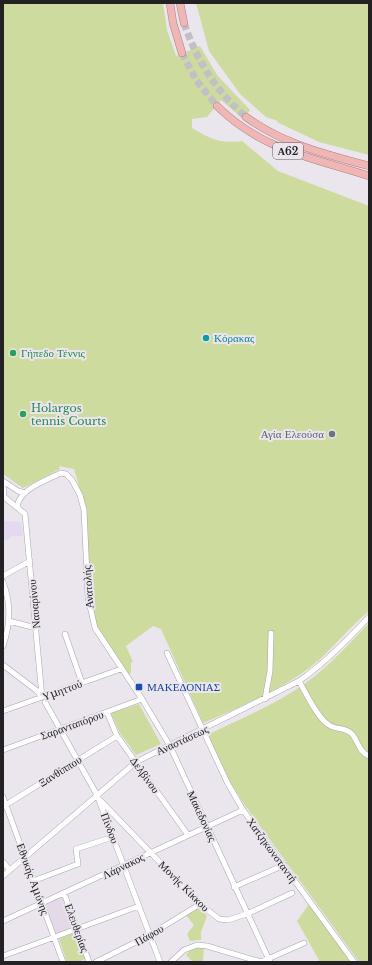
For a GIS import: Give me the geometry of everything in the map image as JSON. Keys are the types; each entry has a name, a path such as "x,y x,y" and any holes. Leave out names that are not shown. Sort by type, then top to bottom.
{"highway":[{"path":"170,3 173,24 182,53"},
{"path":"180,3 184,23"},
{"name":"Α62","path":"217,106 238,125 270,144 369,176"},
{"name":"Α62","path":"246,117 265,131 290,143 369,166"}],"street":[{"name":"Ανατολής","path":"25,492 61,472 66,474 72,480 80,495 84,510 90,615 101,639 142,699 170,746"},
{"path":"3,480 18,491 25,492"},
{"path":"3,484 3,496 17,507 19,499 25,492"},
{"path":"10,501 14,500 18,496 18,491"},
{"name":"Ναυαρίνου","path":"17,507 25,514 44,699"},
{"path":"3,576 30,561"},
{"path":"3,582 8,602 9,621 3,646"},
{"name":"Αναστάσεως","path":"3,876 136,762 299,681 316,669 334,653 369,617"},
{"path":"9,621 36,628"},
{"path":"265,698 270,671 271,633"},
{"path":"65,634 82,683"},
{"name":"Χατζηκωνσταντή","path":"167,653 227,782 243,810 354,962"},
{"path":"3,665 36,690 44,699"},
{"name":"Υμηττού","path":"3,711 44,699 121,669"},
{"path":"299,681 323,721 335,728 345,729 351,733 360,748 369,756"},
{"name":"Πίνδου","path":"44,699 97,795 160,962"},
{"name":"Σαρανταπόρου","path":"3,750 142,699"},
{"name":"Δελβίνου","path":"107,712 117,736 188,835"},
{"name":"Ξανθίππου","path":"4,806 117,736"},
{"name":"Μακεδονίας","path":"170,746 269,961"},
{"name":"Μονής Κίκκου","path":"97,795 104,806 151,852 200,904 223,920 247,914"},
{"name":"Εθνικής Αμύνης","path":"3,797 4,806 25,857 63,962"},
{"name":"Λάρνακος","path":"3,921 243,810"},
{"path":"33,881 78,864 76,849 113,837"},
{"path":"3,862 10,870"},
{"path":"234,887 284,865"},
{"name":"Ελευθερίας","path":"64,893 90,962"},
{"path":"247,914 292,893"},
{"name":"Πάφου","path":"96,962 150,935 200,904"},
{"path":"3,956 139,906"},
{"path":"171,962 189,947 200,945 255,961 269,961 304,943"}],"shaded area":[{"path":"3,521 21,522 23,536 12,536 6,541 3,539"},
{"path":"64,895 77,928 56,936 43,903"}],"green space":[{"path":"3,3 163,3 167,30 176,56 200,46 217,75 250,110 243,119 221,100 207,117 192,119 192,128 216,140 227,142 242,141 278,171 369,206 369,611 319,660 294,679 263,696 203,723 161,629 153,626 126,646 133,662 131,663 131,672 129,675 102,639 93,618 89,596 86,511 74,469 59,466 60,469 23,488 3,474"},
{"path":"196,3 369,3 369,155 319,142 277,122 278,121 266,117 240,94 209,51"},
{"path":"369,623 369,962 359,962 244,804 229,780 207,735 271,704 307,682 347,646"},
{"path":"139,704 161,744 136,755 120,733 111,713"},
{"path":"309,904 351,962 320,962 297,921"},
{"path":"194,908 201,909 207,916 201,932 201,940 190,941 187,934 194,925 185,914"},
{"path":"76,932 87,962 84,959 79,962 67,962 59,939"},
{"path":"204,947 203,961 207,962 193,962 186,955 191,949"}],"tunnel":[{"path":"184,23 201,63 225,97 246,117"},
{"path":"182,53 196,80 217,106"}],"place":[{"name":"Κόρακας","path":"206,338"},
{"name":"Γήπεδο Τέννις","path":"13,353"},
{"name":"Holargos tennis Courts","path":"23,414"},
{"name":"Αγία Ελεούσα","path":"332,434"},
{"name":"ΜΑΚΕΔΟΝΙΑΣ","path":"139,687"}]}
